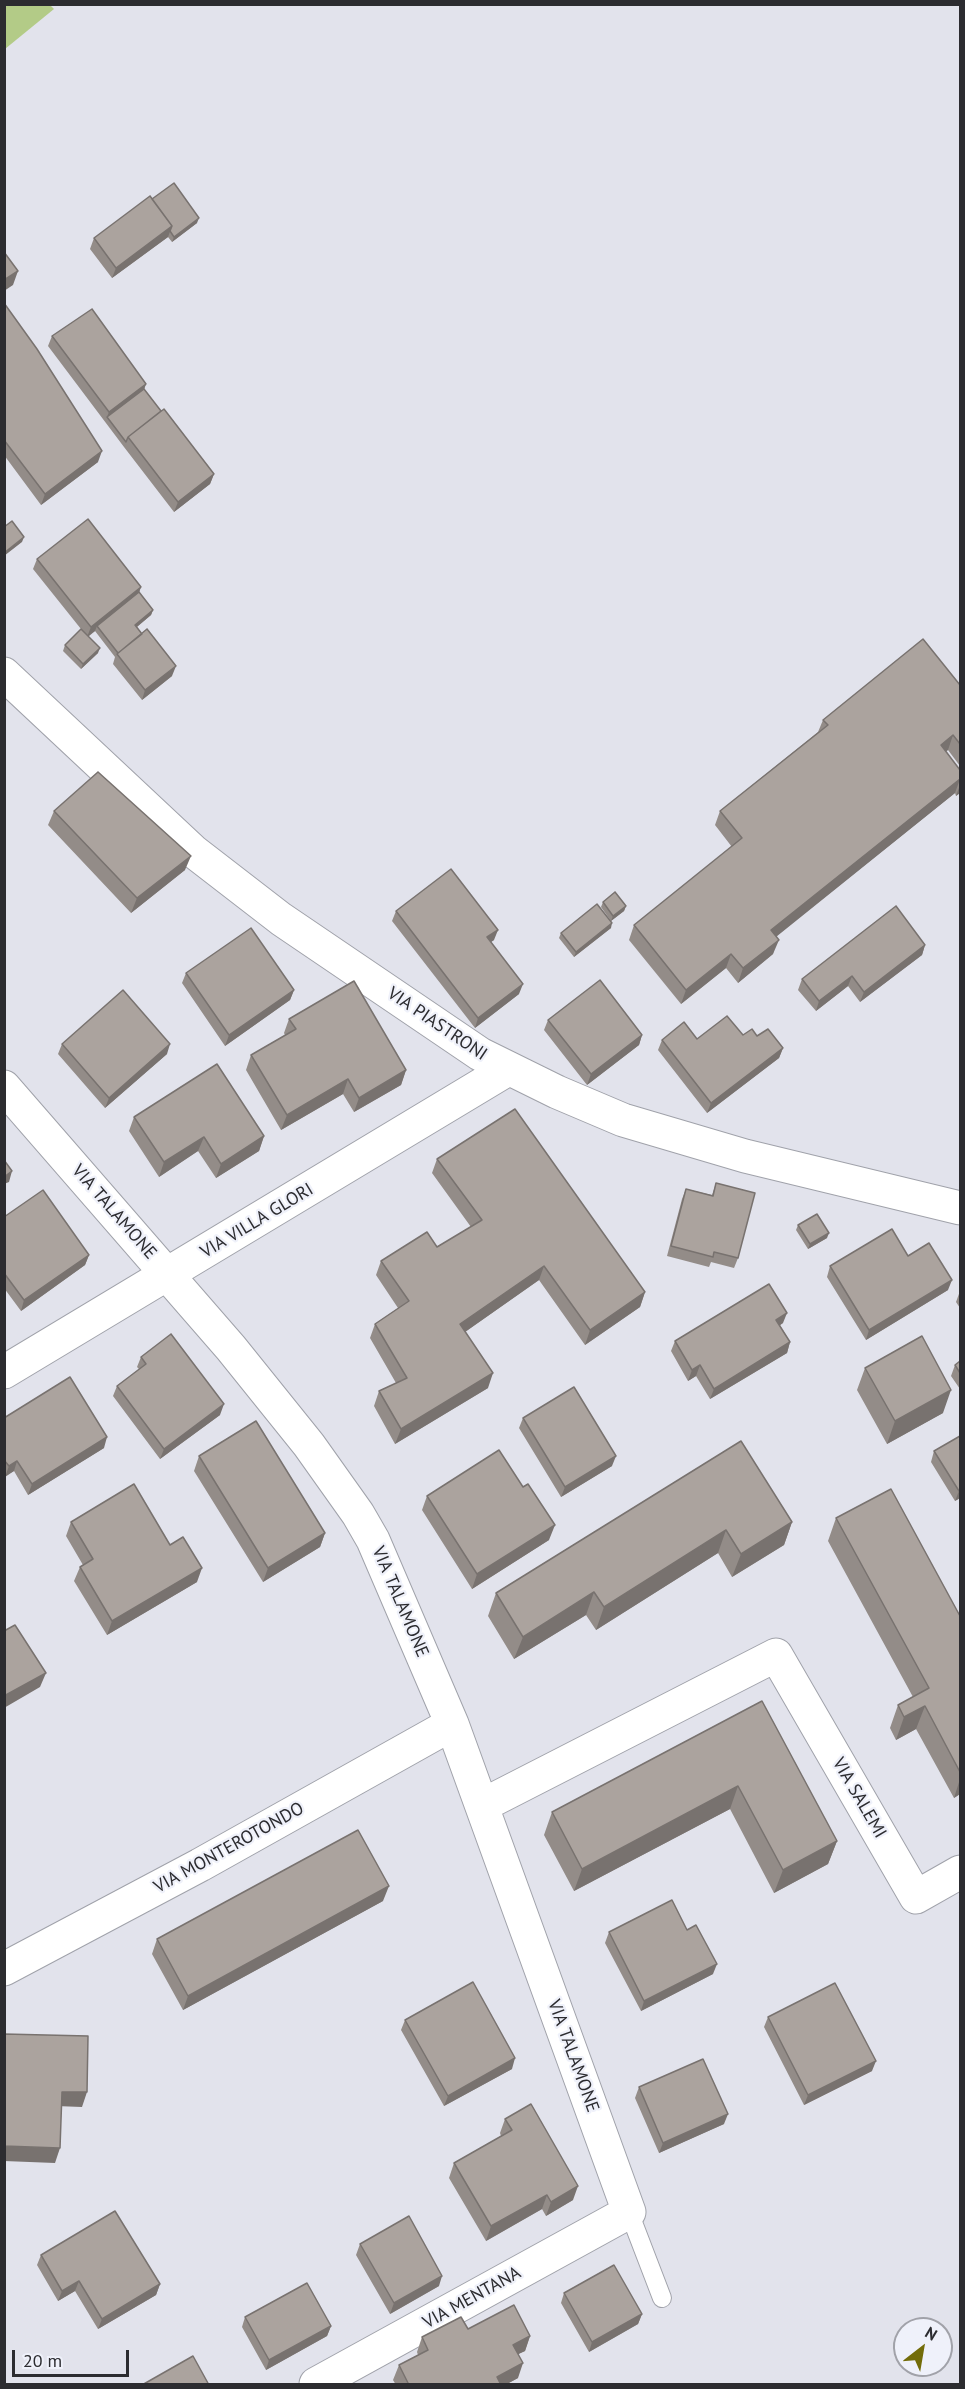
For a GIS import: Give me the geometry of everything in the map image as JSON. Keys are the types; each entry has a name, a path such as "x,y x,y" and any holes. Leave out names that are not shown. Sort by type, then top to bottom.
{"street":[{"name":"VIA PIASTRONI","path":"4,674 193,851 281,919 480,1054 589,1107 623,1120 745,1156 960,1208"},
{"name":"VIA VILLA GLORI","path":"4,1371 168,1275 508,1069"},
{"name":"VIA TALAMONE","path":"4,1087 231,1348 309,1445 358,1514 387,1572 452,1724 629,2212"},
{"name":"VIA SALEMI","path":"483,1805 776,1655 916,1897 960,1872"},
{"name":"VIA MONTEROTONDO","path":"4,1969 200,1865 452,1724"},
{"name":"VIA MENTANA","path":"316,2385 629,2212"}],"lane":[{"path":"629,2212 662,2298"}],"green space":[{"path":"5,4 50,5 54,9 5,49"}],"building":[{"path":"174,183 199,218 174,237 170,231 172,226 152,199"},
{"path":"150,196 172,226 116,268 94,238"},
{"path":"4,252 18,271 4,280"},
{"path":"4,303 37,349 102,451 45,494 4,440"},
{"path":"92,309 146,384 109,412 52,336"},
{"path":"144,389 161,411 128,437 126,442 107,417"},
{"path":"164,409 214,474 178,502 128,437"},
{"path":"88,519 141,587 91,627 37,559"},
{"path":"12,521 24,537 4,553 4,527"},
{"path":"139,592 153,610 135,625 142,634 118,653 97,626"},
{"path":"81,629 100,648 83,664 65,645"},
{"path":"147,629 176,666 145,690 117,654"},
{"path":"923,639 960,685 960,744 953,735 941,745 960,770 960,779 771,930 779,940 743,968 731,954 686,990 634,925 742,838 720,811 828,725 823,720"},
{"path":"98,772 191,856 137,898 54,811"},
{"path":"451,869 498,930 487,937 523,984 478,1018 396,911"},
{"path":"615,892 626,906 613,916 603,902"},
{"path":"597,904 612,923 576,952 561,933"},
{"path":"896,906 925,945 864,992 852,976 819,1001 802,979"},
{"path":"251,928 294,990 229,1035 186,973"},
{"path":"600,980 642,1035 591,1074 548,1020"},
{"path":"354,981 406,1070 359,1098 348,1079 287,1115 251,1055 296,1029 289,1019"},
{"path":"123,990 170,1044 109,1098 62,1044"},
{"path":"727,1016 743,1035 752,1029 757,1036 768,1029 783,1048 711,1103 662,1040 684,1022 697,1039"},
{"path":"217,1064 264,1136 221,1164 204,1137 164,1162 134,1117"},
{"path":"515,1109 645,1292 590,1330 544,1266 460,1324 493,1373 401,1429 379,1391 407,1378 375,1324 409,1301 381,1261 427,1232 437,1247 482,1220 437,1159"},
{"path":"4,1160 12,1171 4,1177"},
{"path":"716,1183 755,1193 738,1258 714,1252 713,1257 671,1246 686,1189 713,1196"},
{"path":"43,1190 89,1255 24,1300 4,1273 4,1217"},
{"path":"817,1214 829,1233 810,1244 798,1225"},
{"path":"892,1229 908,1256 929,1243 952,1280 869,1330 830,1266"},
{"path":"769,1284 787,1313 776,1320 790,1342 714,1389 700,1365 692,1370 675,1341"},
{"path":"171,1334 224,1404 164,1449 117,1386 146,1364 141,1357"},
{"path":"922,1336 951,1390 895,1421 865,1368"},
{"path":"960,1361 960,1373 955,1365"},
{"path":"70,1377 107,1437 32,1484 17,1461 9,1466 4,1460 4,1418"},
{"path":"574,1387 616,1456 565,1487 523,1418"},
{"path":"256,1421 325,1533 268,1568 199,1456"},
{"path":"960,1436 960,1490 959,1491 934,1451"},
{"path":"741,1441 792,1522 741,1554 726,1530 604,1607 594,1592 523,1637 496,1593"},
{"path":"499,1450 523,1487 528,1484 555,1525 477,1574 427,1496"},
{"path":"134,1484 170,1545 183,1537 202,1568 112,1621 80,1567 93,1559 71,1522"},
{"path":"891,1489 960,1616 960,1772 925,1706 904,1717 898,1705 929,1688 836,1518"},
{"path":"15,1625 46,1673 4,1696 4,1631"},
{"path":"762,1701 837,1841 783,1870 738,1786 582,1869 552,1812"},
{"path":"358,1830 389,1886 188,1996 157,1939"},
{"path":"672,1900 687,1930 696,1925 717,1964 644,2001 609,1932"},
{"path":"473,1982 515,2058 448,2096 405,2020"},
{"path":"835,1983 876,2061 808,2095 768,2017"},
{"path":"4,2034 88,2036 87,2092 62,2092 60,2148 4,2146"},
{"path":"703,2059 728,2114 663,2143 639,2087"},
{"path":"531,2104 578,2186 551,2202 547,2195 491,2226 454,2163 512,2130 505,2119"},
{"path":"115,2211 160,2284 102,2319 79,2281 62,2291 41,2255"},
{"path":"409,2216 442,2276 394,2303 360,2244"},
{"path":"614,2265 642,2314 592,2342 564,2293"},
{"path":"307,2283 331,2326 269,2360 245,2317"},
{"path":"514,2305 530,2336 513,2345 523,2363 497,2377 500,2383 498,2385 409,2385 399,2365 428,2350 422,2337 461,2317 468,2329"},
{"path":"193,2356 209,2385 142,2385"}]}
